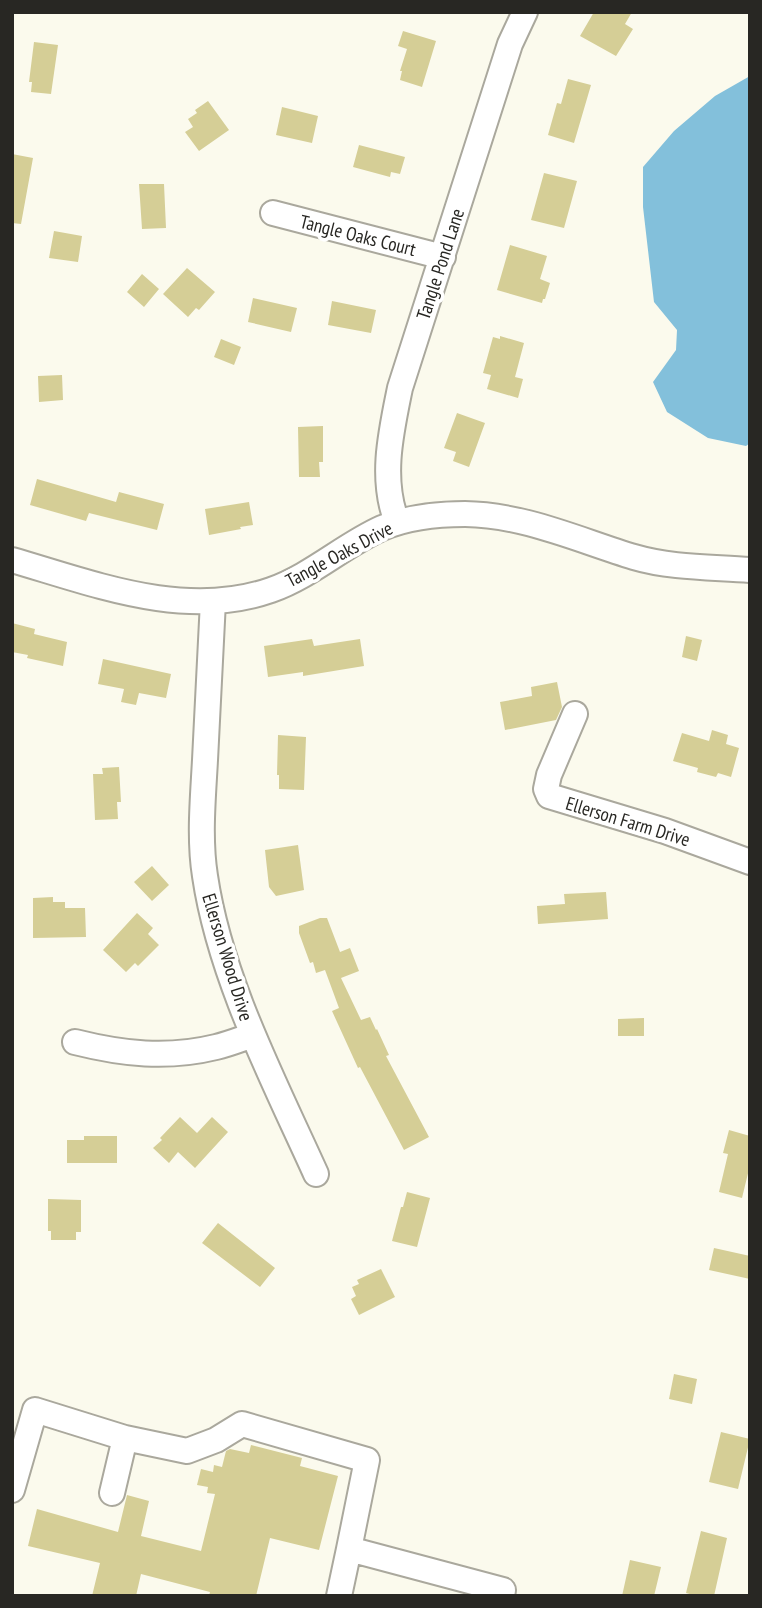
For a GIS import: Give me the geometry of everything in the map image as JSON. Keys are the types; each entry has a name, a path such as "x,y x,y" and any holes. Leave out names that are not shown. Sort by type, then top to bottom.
{"street":[{"name":"Tangle Pond Lane","path":"397,522 389,494 388,475 400,388 510,44 525,12"},
{"name":"Tangle Oaks Court","path":"273,214 443,257"},
{"name":"Tangle Oaks Drive","path":"12,560 132,594 169,600 213,601 272,590 397,522 420,517 465,514 501,517 544,526 636,558 678,565 750,570"},
{"name":"Ellerson Wood Drive","path":"213,601 201,833 204,874 212,916 236,990 253,1035 316,1174"},
{"name":"Ellerson Farm Drive","path":"575,715 549,775 546,789 549,796 664,831 750,862"},
{"path":"75,1042 112,1051 149,1055 179,1054 217,1047 253,1035"},
{"path":"12,1490 21,1430 36,1410 125,1438 187,1451 216,1440 242,1424 368,1460 339,1596"},
{"path":"112,1493 125,1438"},
{"path":"349,1549 503,1590 502,1596"}],"water":[{"path":"750,76 750,443 746,446 708,438 667,412 653,382 676,350 677,330 654,302 643,207 643,167 674,131 715,96"}],"building":[{"path":"594,12 632,12 625,24 633,29 616,56 580,36"},
{"path":"403,31 436,41 422,87 400,80 407,49 398,46"},
{"path":"34,42 58,45 51,94 31,92 32,82 29,82"},
{"path":"568,79 591,85 574,143 548,135 557,103 561,104"},
{"path":"208,101 229,130 199,151 185,132 193,127 188,119"},
{"path":"282,107 318,116 312,143 276,135"},
{"path":"359,145 405,157 400,174 391,172 390,177 353,167"},
{"path":"12,154 33,158 21,224 12,223"},
{"path":"544,173 577,181 564,228 531,220"},
{"path":"139,184 164,184 166,228 142,229"},
{"path":"54,231 82,236 78,262 49,258"},
{"path":"510,245 547,256 540,279 550,283 542,303 497,290"},
{"path":"187,268 215,292 199,310 196,308 188,317 163,294"},
{"path":"142,274 159,289 144,307 127,292"},
{"path":"253,298 297,308 291,332 248,322"},
{"path":"332,301 376,310 371,333 328,325"},
{"path":"500,336 524,343 515,377 523,379 518,398 487,389 491,375 483,373 493,337 500,339"},
{"path":"221,339 241,347 234,365 214,357"},
{"path":"62,375 63,400 39,402 38,376"},
{"path":"457,413 485,423 469,467 453,461 456,452 444,448"},
{"path":"323,426 323,462 319,462 320,477 299,477 298,427"},
{"path":"37,479 116,502 119,492 164,504 157,530 89,513 86,521 30,505"},
{"path":"249,502 253,525 209,535 205,509"},
{"path":"12,623 35,629 34,634 67,642 63,666 12,652"},
{"path":"686,636 702,640 697,661 682,657"},
{"path":"312,639 314,646 360,639 364,666 303,676 303,672 268,677 264,646"},
{"path":"103,659 171,674 166,698 139,693 136,705 121,702 124,689 98,684"},
{"path":"557,682 562,707 556,720 505,730 500,702 532,696 531,687"},
{"path":"712,730 728,735 726,744 739,748 731,777 718,773 716,777 697,772 698,768 673,761 682,733 709,741"},
{"path":"278,735 306,737 304,790 279,789"},
{"path":"119,767 121,802 117,802 118,819 95,820 93,774 103,774 102,768"},
{"path":"298,845 304,890 276,896 269,887 265,850"},
{"path":"152,866 169,885 152,901 134,882"},
{"path":"606,892 608,919 538,924 537,906 565,904 564,894"},
{"path":"53,897 53,902 65,902 65,908 85,908 86,937 33,938 33,898"},
{"path":"137,913 153,928 148,934 159,945 138,966 135,963 126,972 103,950"},
{"path":"327,918 340,952 350,948 359,971 341,978 361,1020 370,1017 377,1029 389,1055 386,1056 429,1137 404,1150 360,1067 358,1068 332,1011 339,1008 325,970 316,973 299,933 299,926"},
{"path":"644,1018 644,1036 618,1036 618,1019"},
{"path":"180,1117 197,1133 212,1117 228,1132 195,1168 178,1152 169,1163 153,1148"},
{"path":"729,1130 750,1136 750,1165 742,1198 719,1192 728,1154 723,1153"},
{"path":"84,1136 117,1136 117,1163 67,1163 67,1140 84,1140"},
{"path":"407,1192 430,1198 417,1247 392,1241"},
{"path":"48,1199 81,1200 81,1232 76,1232 76,1240 51,1240 51,1231 48,1231"},
{"path":"218,1223 275,1268 260,1287 202,1243"},
{"path":"714,1248 750,1256 750,1279 709,1270"},
{"path":"381,1269 395,1297 359,1315 351,1299 356,1296 352,1287 359,1284 357,1280"},
{"path":"674,1374 697,1379 692,1404 669,1399"},
{"path":"721,1432 750,1439 738,1489 709,1482"},
{"path":"251,1445 302,1458 300,1466 338,1476 319,1550 270,1538 256,1596 209,1596 210,1592 141,1574 136,1596 92,1596 100,1563 28,1546 37,1509 118,1532 127,1495 149,1501 141,1536 201,1551 215,1494 207,1493 208,1487 197,1485 201,1469 213,1472 214,1465 222,1467 226,1451 230,1449 249,1453"},
{"path":"701,1531 727,1538 714,1596 686,1593"},
{"path":"630,1560 661,1567 654,1596 622,1596"}]}
